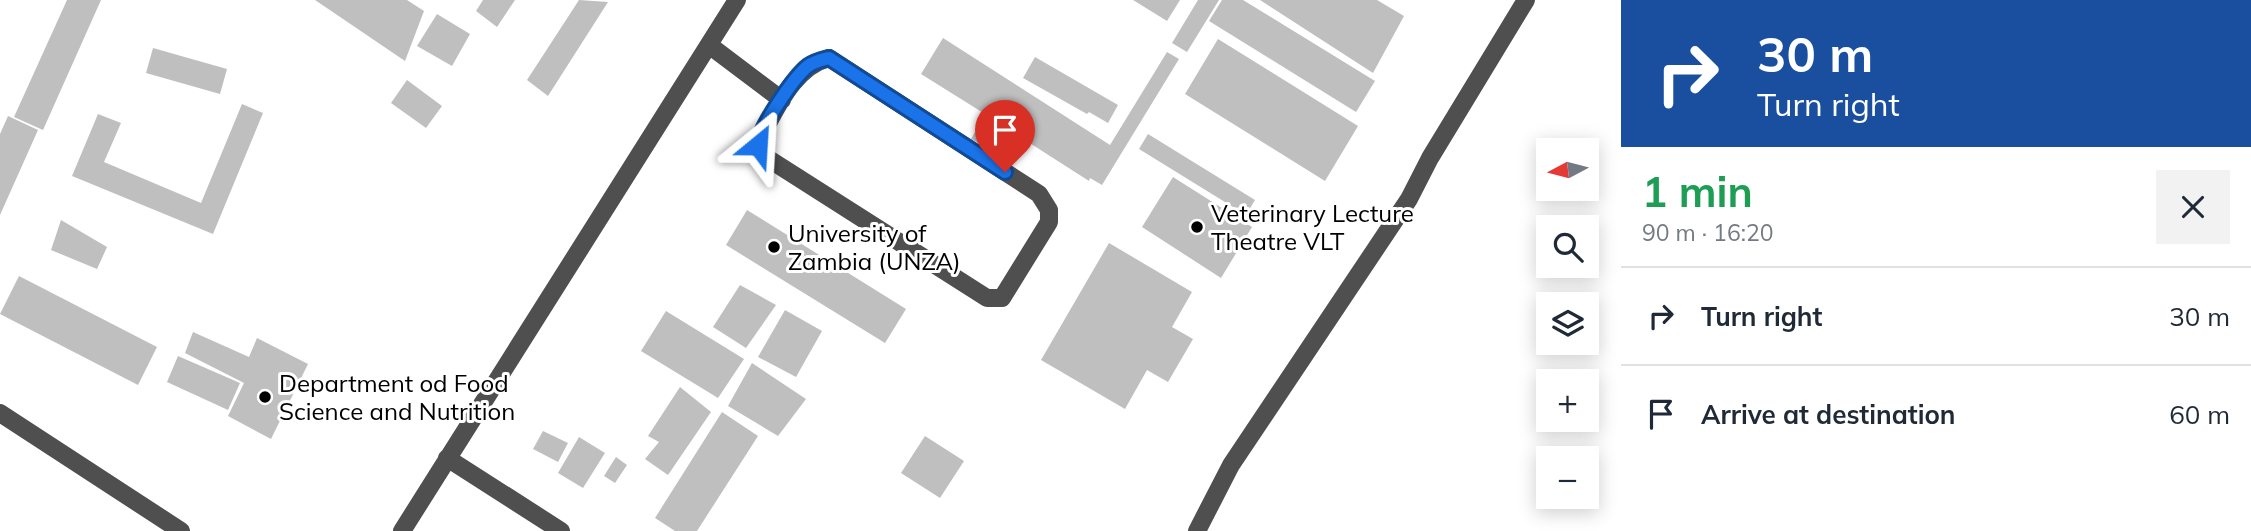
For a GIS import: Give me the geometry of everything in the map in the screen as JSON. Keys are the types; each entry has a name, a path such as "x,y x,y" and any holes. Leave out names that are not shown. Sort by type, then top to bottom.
{"lane":[{"path":"402,531 737,0"},
{"path":"1197,531 1231,465 1409,199 1430,158 1525,0"},
{"path":"709,45 782,100"},
{"path":"829,58 1038,194 1049,210 1049,222 1006,295 1002,298 987,298 761,154 759,140 782,100 806,68 816,61 829,58"},
{"path":"0,413 181,531"},
{"path":"447,458 561,531"}],"building":[{"path":"67,0 101,0 43,130 14,117"},
{"path":"315,0 407,0 424,11 405,61"},
{"path":"483,0 515,0 497,27 476,11"},
{"path":"579,0 608,2 548,96 527,80"},
{"path":"1133,0 1180,0 1167,21"},
{"path":"1198,0 1219,0 1187,52 1172,43"},
{"path":"1222,0 1243,0 1375,81 1356,112 1209,21"},
{"path":"1260,0 1377,0 1404,16 1373,73"},
{"path":"437,14 470,34 452,66 417,46"},
{"path":"943,38 1110,145 1167,52 1179,59 1102,185 1090,178 1089,181 997,122 984,146 971,139 985,114 921,74"},
{"path":"1218,39 1358,126 1325,181 1185,94"},
{"path":"153,48 227,69 220,94 146,73"},
{"path":"1035,57 1118,105 1108,123 1023,78"},
{"path":"407,80 442,106 426,128 391,103"},
{"path":"242,104 263,113 213,234 72,176 98,114 121,123 104,162 201,203"},
{"path":"8,116 38,130 0,215 0,134"},
{"path":"1148,134 1255,200 1246,215 1139,149"},
{"name":"Veterinary Lecture Theatre VLT","path":"1173,177 1252,227 1221,278 1142,227"},
{"path":"747,210 906,309 885,343 726,245"},
{"path":"61,220 107,247 97,269 51,250"},
{"path":"1109,243 1192,292 1172,327 1193,339 1168,382 1147,370 1125,409 1041,360"},
{"path":"19,276 157,347 138,385 0,314"},
{"path":"740,285 776,305 746,348 713,327"},
{"path":"785,310 822,331 796,377 758,357"},
{"path":"666,311 744,359 718,398 641,351"},
{"name":"Department od Food Science and Nutrition","path":"193,332 249,357 257,338 308,364 271,439 228,416 244,383 185,353"},
{"path":"178,356 240,383 228,410 167,382"},
{"path":"752,363 806,399 778,436 728,406"},
{"path":"680,387 711,412 668,475 645,459 659,442 648,436"},
{"path":"722,412 758,436 697,531 675,531 655,518"},
{"path":"543,431 568,443 558,462 533,449"},
{"path":"925,436 964,461 940,498 901,473"},
{"path":"579,437 605,453 583,488 558,473"},
{"path":"616,457 627,465 615,483 604,476"}],"place":[{"name":"Veterinary Lecture Theatre VLT","path":"1197,227"},
{"name":"University of Zambia (UNZA)","path":"774,247"},
{"name":"Department od Food Science and Nutrition","path":"265,397"}],"route":[{"path":"758,145 782,100 806,68 816,61 829,58 1005,172"}]}
